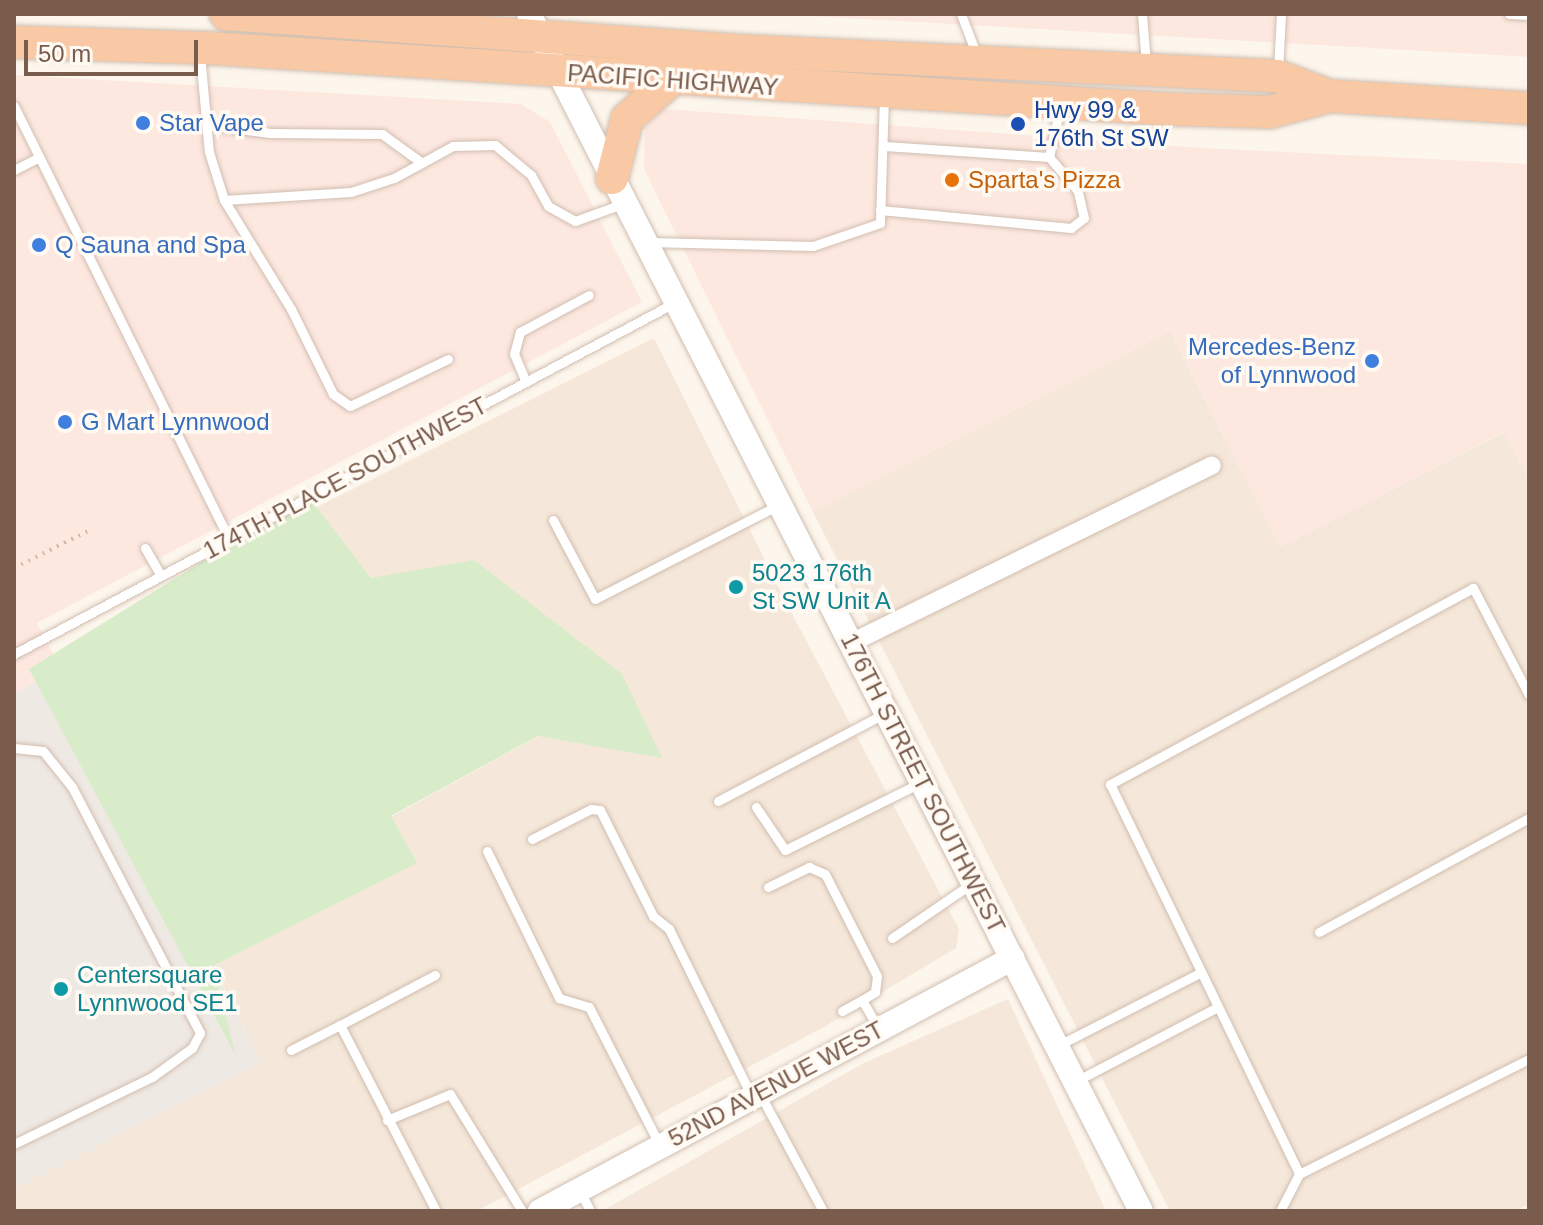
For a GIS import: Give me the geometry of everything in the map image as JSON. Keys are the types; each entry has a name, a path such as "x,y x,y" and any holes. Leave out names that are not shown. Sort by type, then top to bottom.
{"highway":[{"name":"PACIFIC HIGHWAY","path":"226,14 405,28 535,25 980,61 1277,76 1330,96 1529,108"},
{"path":"405,28 440,14"},
{"name":"PACIFIC HIGHWAY","path":"14,42 200,48 884,95 1061,100 1270,112 1330,96"},
{"path":"1061,100 1101,86 1186,88 1215,72"},
{"path":"619,190 627,119 671,80"}],"street":[{"name":"176TH STREET SOUTHWEST","path":"535,25 1078,1080 1141,1211"},
{"path":"851,643 1212,465"},
{"name":"52ND AVENUE WEST","path":"540,1211 585,1200 660,1146 1013,958"}],"lane":[{"path":"961,14 980,61"},
{"path":"1142,14 1146,68"},
{"path":"1277,76 1281,14"},
{"path":"1509,14 1529,15"},
{"path":"200,48 207,125 224,200 291,309 333,394 350,406 448,359"},
{"path":"646,242 813,246 880,223 884,95"},
{"path":"1049,157 1061,100"},
{"path":"14,106 229,540"},
{"path":"207,125 270,133 382,134 422,163"},
{"path":"224,200 351,192 422,163 453,146 495,145 531,175 548,206 575,221 619,190"},
{"path":"880,210 1071,228 1084,218 1078,191 1049,157 884,146"},
{"path":"14,170 39,157"},
{"path":"526,382 514,354 520,332 589,295"},
{"name":"174TH PLACE SOUTHWEST","path":"14,654 676,302"},
{"path":"553,520 595,599 780,505"},
{"path":"145,548 161,576"},
{"path":"1299,1174 1110,784 1473,588 1529,695"},
{"path":"718,801 887,712"},
{"path":"14,748 43,751 72,787 200,1033 192,1048 152,1077 14,1144"},
{"path":"756,807 776,844 785,850 922,782"},
{"path":"532,839 591,809 600,810 653,916 669,929 756,1095 823,1211"},
{"path":"1319,932 1529,818"},
{"path":"487,851 559,998 589,1007 660,1146"},
{"path":"768,887 809,867 825,874 877,976 875,992 842,1011"},
{"path":"892,938 935,904 974,882"},
{"path":"1059,1045 1200,973"},
{"path":"291,1050 435,975"},
{"path":"862,1000 879,1029"},
{"path":"1078,1080 1216,1008"},
{"path":"340,1025 436,1211"},
{"path":"1280,1211 1299,1174 1529,1059"},
{"path":"387,1120 450,1094 522,1211"}],"path":[{"path":"14,568 92,529"}],"shaded area":[{"path":"776,14 1529,14 1529,57"},
{"path":"14,75 521,104 550,122 642,302 37,623 61,669 14,693"},
{"path":"664,109 1203,148 1529,164 1529,479 1504,432 1280,547 1170,331 813,512 644,169 645,128"},
{"path":"1170,331 1280,547 1505,432 1529,480 1529,1204 1515,1211 1170,1211 813,512"},
{"path":"654,338 790,610 959,929 956,948 824,1027 477,1211 14,1211 14,1189 262,1063 213,966 416,863 391,817 557,726 359,617 307,512"},
{"path":"61,669 262,1063 14,1189 14,693"},
{"path":"1008,999 1106,1211 602,1211 864,1063"}],"green space":[{"path":"308,496 371,578 474,560 622,674 662,758 538,736 391,816 417,863 213,966 236,1056 29,669"}],"place":[{"name":"Star Vape","path":"143,123"},
{"name":"Hwy 99 & 176th St SW","path":"1018,124"},
{"name":"Sparta's Pizza","path":"952,180"},
{"name":"Q Sauna and Spa","path":"39,245"},
{"name":"Mercedes-Benz of Lynnwood","path":"1372,361"},
{"name":"G Mart Lynnwood","path":"65,422"},
{"name":"5023 176th St SW Unit A","path":"736,587"},
{"name":"Centersquare Lynnwood SE1","path":"61,989"}]}
